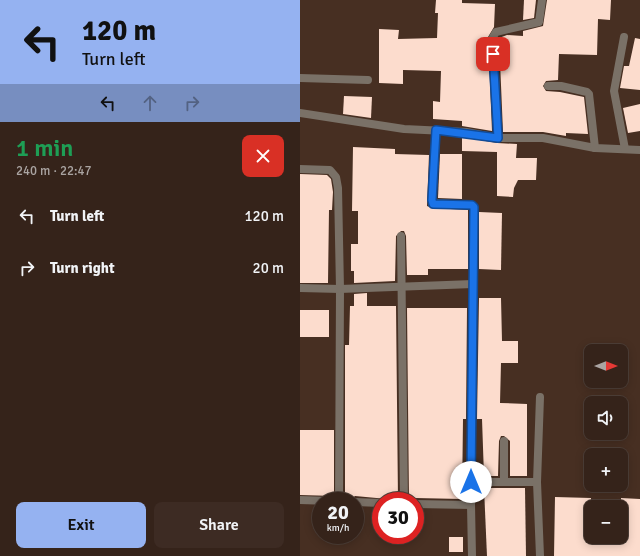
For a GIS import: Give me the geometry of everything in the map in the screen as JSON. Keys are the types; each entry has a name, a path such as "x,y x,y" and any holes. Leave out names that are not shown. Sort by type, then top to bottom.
{"street":[{"path":"498,138 492,37 496,32 527,24 538,23 540,20 542,0"},
{"path":"624,37 614,91 625,149"},
{"path":"300,78 368,80"},
{"path":"548,86 561,86 589,94 595,148"},
{"path":"300,113 404,129 436,130 498,138 543,138 595,148 640,150"},
{"path":"436,130 432,202 433,204 472,205 474,207 471,482 472,556"},
{"path":"300,169 330,170 336,177 338,188 340,289 339,492"},
{"path":"401,236 404,492"},
{"path":"300,288 340,289 473,284"},
{"path":"540,397 537,482 540,556"},
{"path":"504,441 504,481"},
{"path":"471,482 537,482"},
{"path":"300,500 312,500"},
{"path":"424,504 471,506"}],"building":[{"path":"436,0 462,0 462,3 495,4 494,27 488,37 492,131 462,126 462,121 433,119 433,101 440,102 441,71 403,70 403,84 379,83 379,29 399,30 398,39 437,38 438,13 435,13"},
{"path":"524,0 536,0 534,18 523,20"},
{"path":"547,0 611,0 610,20 598,19 597,55 559,54 558,80 546,81 543,86 546,91 584,97 588,134 566,133 566,136 543,132 503,132 499,38 507,35 523,36 523,31 543,26"},
{"path":"635,38 640,39 640,90 620,88 624,66 629,66"},
{"path":"344,96 372,97 371,118 343,114"},
{"path":"640,104 640,131 628,133 623,108"},
{"path":"462,137 497,143 517,144 516,158 537,158 536,180 518,180 514,188 513,197 497,196 497,152 462,151"},
{"path":"353,147 395,149 395,154 429,155 427,206 432,208 468,210 468,269 428,269 428,275 407,275 406,236 404,231 401,231 396,236 395,281 354,283 354,271 351,271 351,244 358,244 358,211 352,211"},
{"path":"440,154 462,154 462,199 438,198"},
{"path":"300,174 327,175 331,179 333,192 332,210 329,210 328,283 300,283"},
{"path":"479,212 502,213 501,270 479,269"},
{"path":"367,293 367,306 396,306 398,492 372,492 372,498 364,497 364,492 345,492 345,345 349,345 350,306 354,306 354,294"},
{"path":"479,298 501,298 502,341 518,341 518,363 501,363 500,403 527,404 527,476 510,476 510,441 504,436 501,436 499,441 498,476 484,476 482,419 477,419"},
{"path":"407,308 467,308 466,419 463,419 462,499 424,498 424,492 409,492"},
{"path":"300,310 329,310 329,337 300,337"},
{"path":"300,430 334,430 334,492 312,492 312,495 300,495"},
{"path":"484,488 525,488 526,556 487,556"},
{"path":"555,497 591,498 591,500 584,500 584,544 628,544 628,500 621,500 621,498 640,499 640,556 554,556"},
{"path":"449,537 463,537 463,552 449,552"}],"route":[{"path":"471,482 474,207 472,205 433,204 432,200 436,130 466,132 498,138 493,54"}]}
